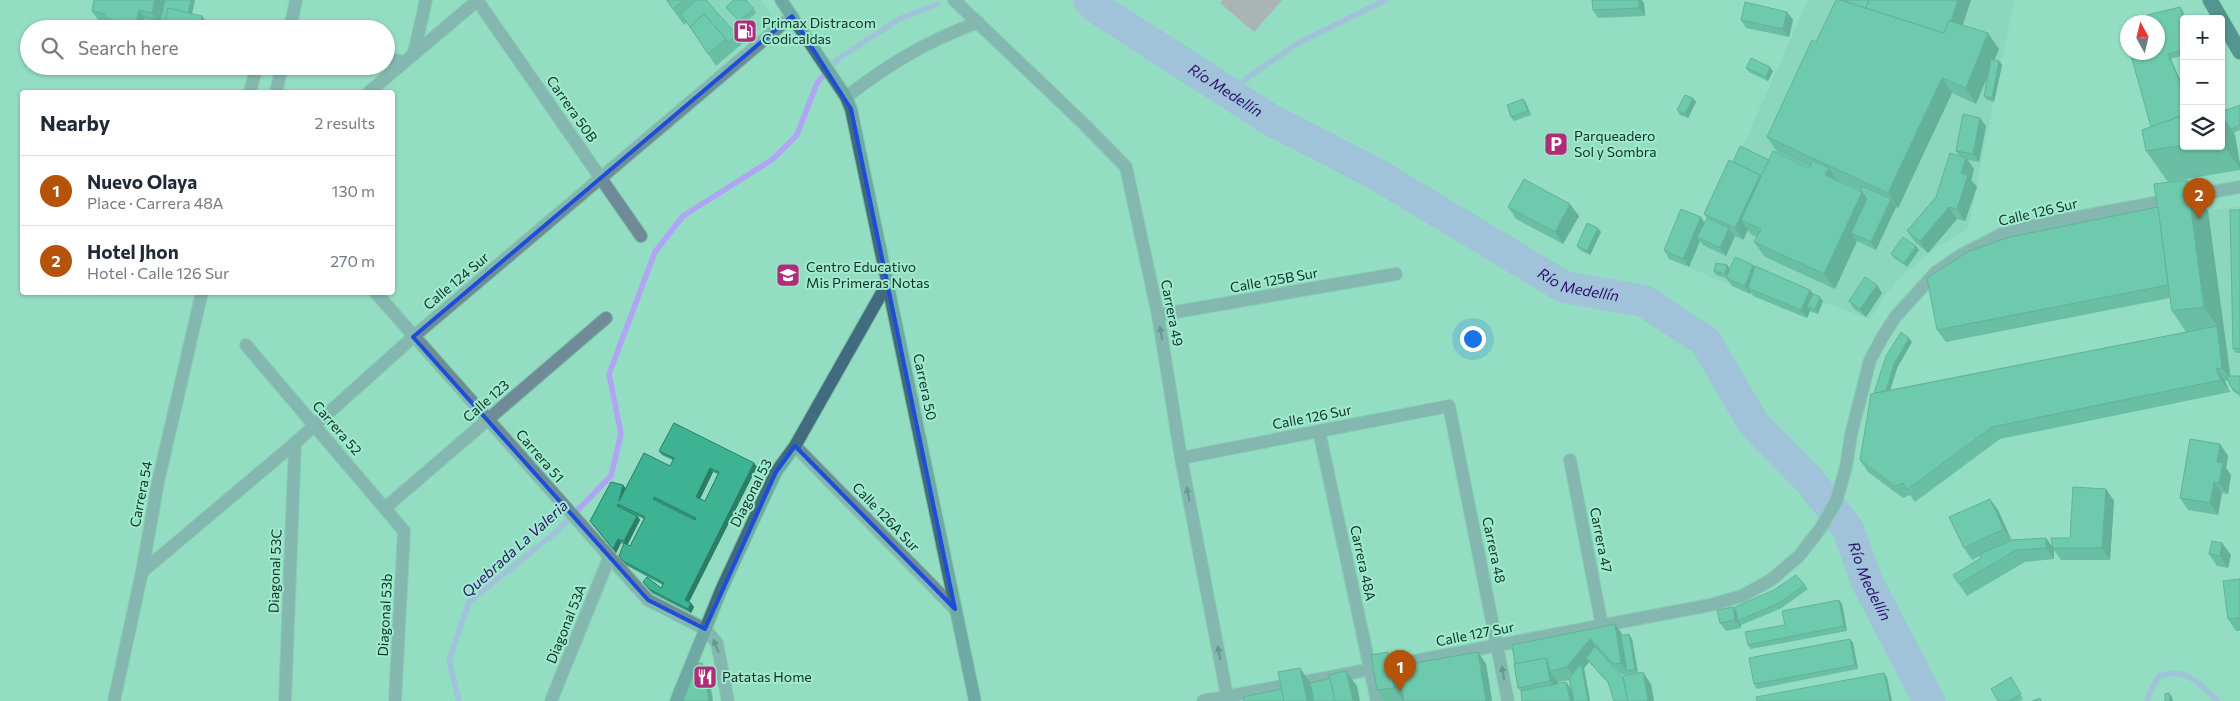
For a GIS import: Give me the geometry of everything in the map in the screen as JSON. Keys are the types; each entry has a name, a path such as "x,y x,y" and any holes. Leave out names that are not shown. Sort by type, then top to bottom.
{"highway":[{"path":"2210,0 2240,52"}],"main road":[{"path":"781,0 792,16"},
{"name":"Carrera 50","path":"792,16 846,97 860,149 975,701"},
{"name":"Diagonal 53","path":"676,701 705,629 776,472 795,446 888,282"}],"street":[{"path":"292,20 296,0"},
{"path":"414,53 426,0"},
{"path":"395,70 477,0"},
{"name":"Carrera 50B","path":"477,0 641,236"},
{"name":"Carrera 49","path":"954,0 1126,167 1158,315 1181,458 1227,699"},
{"name":"Calle 124 Sur","path":"142,572 295,443 413,337 792,16"},
{"path":"846,97 884,68 914,50 978,22"},
{"path":"395,60 404,62"},
{"path":"250,90 254,75"},
{"path":"276,90 280,75"},
{"path":"371,90 389,75"},
{"name":"Calle 126 Sur","path":"1751,591 1771,580 1800,556 1820,529 1836,502 1846,467 1860,395 1870,360 1896,316 1936,272 1961,255 2002,234 2041,224 2240,187"},
{"name":"Calle 125B Sur","path":"1158,315 1396,274"},
{"name":"Carrera 54","path":"114,701 142,572 158,482 201,295"},
{"name":"Carrera 51","path":"378,295 648,600 705,629"},
{"name":"Calle 123","path":"386,507 606,318"},
{"name":"Carrera 52","path":"246,346 386,507 404,531"},
{"name":"Calle 126 Sur","path":"1181,458 1449,406"},
{"name":"Carrera 48","path":"1449,406 1508,701"},
{"name":"Carrera 48A","path":"1319,431 1377,701"},
{"name":"Diagonal 53C","path":"285,701 295,443"},
{"name":"Calle 126A Sur","path":"795,446 955,609"},
{"name":"Carrera 47","path":"1570,460 1602,626"},
{"name":"Diagonal 53b","path":"395,701 404,531"},
{"name":"Diagonal 53A","path":"551,701 609,558"},
{"name":"Calle 127 Sur","path":"1203,701 1227,699 1370,669 1710,605 1751,591"},
{"path":"705,629 717,643 728,701"}],"highlighted area":[{"path":"792,16 851,109 955,609 795,446 776,472 705,629 648,600 413,337"}],"shaded area":[{"name":"Primax Distracom Codicaldas","path":"704,0 760,0 773,17 743,43"},
{"path":"1223,0 1282,0 1254,32 1220,3"},
{"path":"1808,0 2014,0 1968,229 1934,249 1902,276 1886,294 1870,319 1823,302 1818,314 1810,311 1807,318 1689,267"},
{"path":"2240,206 2240,380 2231,380 2208,211"}],"building":[{"path":"94,0 155,0 152,13 139,10 137,20 113,20 104,17 105,14 92,11"},
{"path":"165,0 191,0 188,13 168,8 165,20 160,20"},
{"path":"667,0 684,0 673,9"},
{"path":"696,0 706,0 737,35 729,42 704,14 690,27 681,14"},
{"path":"734,0 746,0 754,9 739,21 726,7"},
{"path":"1592,0 1639,0 1639,8 1593,10"},
{"path":"1836,0 1944,33 1949,21 1988,33 1966,88 1942,78 1888,193 1767,137 1812,40 1816,42"},
{"path":"1841,0 1869,0 1866,8"},
{"path":"1869,0 1958,0 1951,21 1949,21 1944,33 1866,8"},
{"path":"1745,2 1787,12 1783,29 1741,20"},
{"path":"2180,7 2182,15 2180,15 2180,51 2168,54 2180,83 2180,116 2151,127 2132,60 2165,60 2165,15 2147,15"},
{"path":"168,8 202,16 201,20 165,20"},
{"path":"704,14 726,39 708,54 690,27"},
{"path":"144,17 157,20 144,20"},
{"path":"1751,58 1770,67 1766,77 1746,68"},
{"path":"1991,59 1999,61 1992,98 1984,96"},
{"path":"1685,95 1693,98 1685,114 1677,110"},
{"path":"1523,99 1528,111 1511,117 1507,105"},
{"path":"2240,105 2240,125 2231,129 2225,121 2225,111"},
{"path":"1963,114 1980,118 1973,154 1956,151"},
{"path":"2180,116 2180,146 2146,151 2142,130"},
{"path":"1740,146 1769,160 1762,176 1733,162"},
{"path":"1773,151 1809,168 1813,161 1829,168 1825,175 1862,192 1824,274 1754,242 1761,229 1741,220"},
{"path":"1950,153 1966,158 1961,173 1968,175 1957,209 1949,207 1920,241 1907,231 1936,197"},
{"path":"1729,160 1760,175 1735,228 1704,214"},
{"path":"1524,179 1570,204 1555,232 1508,207"},
{"path":"2187,180 2204,307 2172,311 2154,184"},
{"path":"1862,186 1891,199 1871,242 1851,233 1867,199 1860,191"},
{"path":"2158,207 2168,285 1937,330 1927,278 1969,251 2010,237"},
{"path":"1681,209 1701,217 1683,259 1664,250"},
{"path":"2230,210 2240,210 2240,348 2233,349"},
{"path":"1707,218 1729,228 1720,248 1697,237"},
{"path":"1587,223 1598,228 1587,251 1577,246"},
{"path":"1903,237 1916,246 1904,263 1891,254"},
{"path":"1735,257 1753,265 1745,286 1726,278"},
{"path":"1716,263 1727,265 1725,274 1714,271"},
{"path":"1755,266 1810,290 1801,310 1748,288"},
{"path":"1865,277 1877,285 1860,309 1849,301"},
{"path":"1813,294 1820,297 1815,309 1807,306"},
{"path":"2217,326 2222,368 2216,369 2221,380 1992,427 1907,490 1903,483 1895,486 1860,460 1871,394"},
{"path":"1901,332 1909,338 1894,364 1886,391 1874,393 1886,356"},
{"path":"2226,376 2240,376 2240,394 2231,387"},
{"path":"674,423 754,463 685,600 691,603 688,609 649,589 643,582 647,577 661,588 664,583 623,561 619,556 624,543 630,546 645,517 618,504 617,506 637,516 624,541 618,539 613,549 590,521 611,482 623,485 619,501 644,453 670,466 674,458 659,451","holes":["710,468 719,472 705,501 696,497","654,497 696,518 695,520 653,499"]},
{"path":"2190,439 2220,444 2217,462 2223,463 2219,483 2214,482 2210,503 2180,498"},
{"path":"2073,487 2106,489 2102,548 2053,548 2051,538 2070,538"},
{"path":"1990,499 2004,529 1964,548 1949,517"},
{"path":"2046,538 2046,548 2016,550 1959,584 1953,575 1981,558 1980,554 2012,540"},
{"path":"2212,541 2222,543 2220,556 2209,554"},
{"path":"1796,575 1805,585 1777,604 1738,621 1735,607 1774,590"},
{"path":"2240,579 2240,618 2228,619 2223,581"},
{"path":"1839,600 1844,626 1748,645 1745,632 1785,625 1782,611"},
{"path":"1733,607 1735,620 1720,623 1717,610"},
{"path":"1615,624 1621,663 1614,664 1590,639 1567,667 1550,671 1546,658 1515,664 1512,645"},
{"path":"1629,634 1635,669 1627,671 1621,636"},
{"path":"1850,639 1855,665 1754,684 1749,658"},
{"path":"1595,646 1623,678 1628,701 1614,701 1608,682 1586,658"},
{"path":"1388,652 1394,688 1377,690 1371,655"},
{"path":"1478,652 1486,701 1404,701 1398,666"},
{"path":"1546,658 1550,681 1518,688 1514,664"},
{"path":"698,663 702,663 709,701 683,701"},
{"path":"1581,664 1588,701 1574,701 1569,678"},
{"path":"1300,668 1307,701 1284,701 1278,672"},
{"path":"1346,671 1353,701 1335,701 1329,675"},
{"path":"1643,672 1648,701 1628,701 1623,676"},
{"path":"1884,673 1890,701 1757,701 1756,697"},
{"path":"2011,677 2021,694 2009,701 1998,701 1991,689"},
{"path":"1330,678 1335,701 1314,701 1310,683"},
{"path":"1566,682 1570,701 1522,701 1521,691"},
{"path":"1281,689 1284,701 1244,701 1243,697"},
{"path":"2169,693 2170,701 2165,701 2165,694"}],"waterway":[{"name":"Río Medellín","path":"1089,0 1097,8 1271,120 1371,171 1564,287 1644,301 1706,342 1753,423 1809,480 1848,529 1866,580 1929,701"},
{"path":"1227,92 1298,43 1386,0"},
{"name":"Quebrada La Valeria","path":"459,701 449,661 469,602 556,532 611,476 621,434 609,374 655,252 683,216 773,159 797,135 817,83 838,59 899,19 938,4"},
{"path":"2147,701 2159,676 2177,673 2192,678 2218,701"}],"place":[{"name":"Primax Distracom Codicaldas","path":"745,31"},
{"name":"Parqueadero Sol y Sombra","path":"1556,144"},
{"name":"Hotel Jhon","path":"2199,219"},
{"name":"Centro Educativo Mis Primeras Notas","path":"788,275"},
{"name":"Patatas Home","path":"705,677"},
{"name":"Nuevo Olaya","path":"1400,691"}]}
